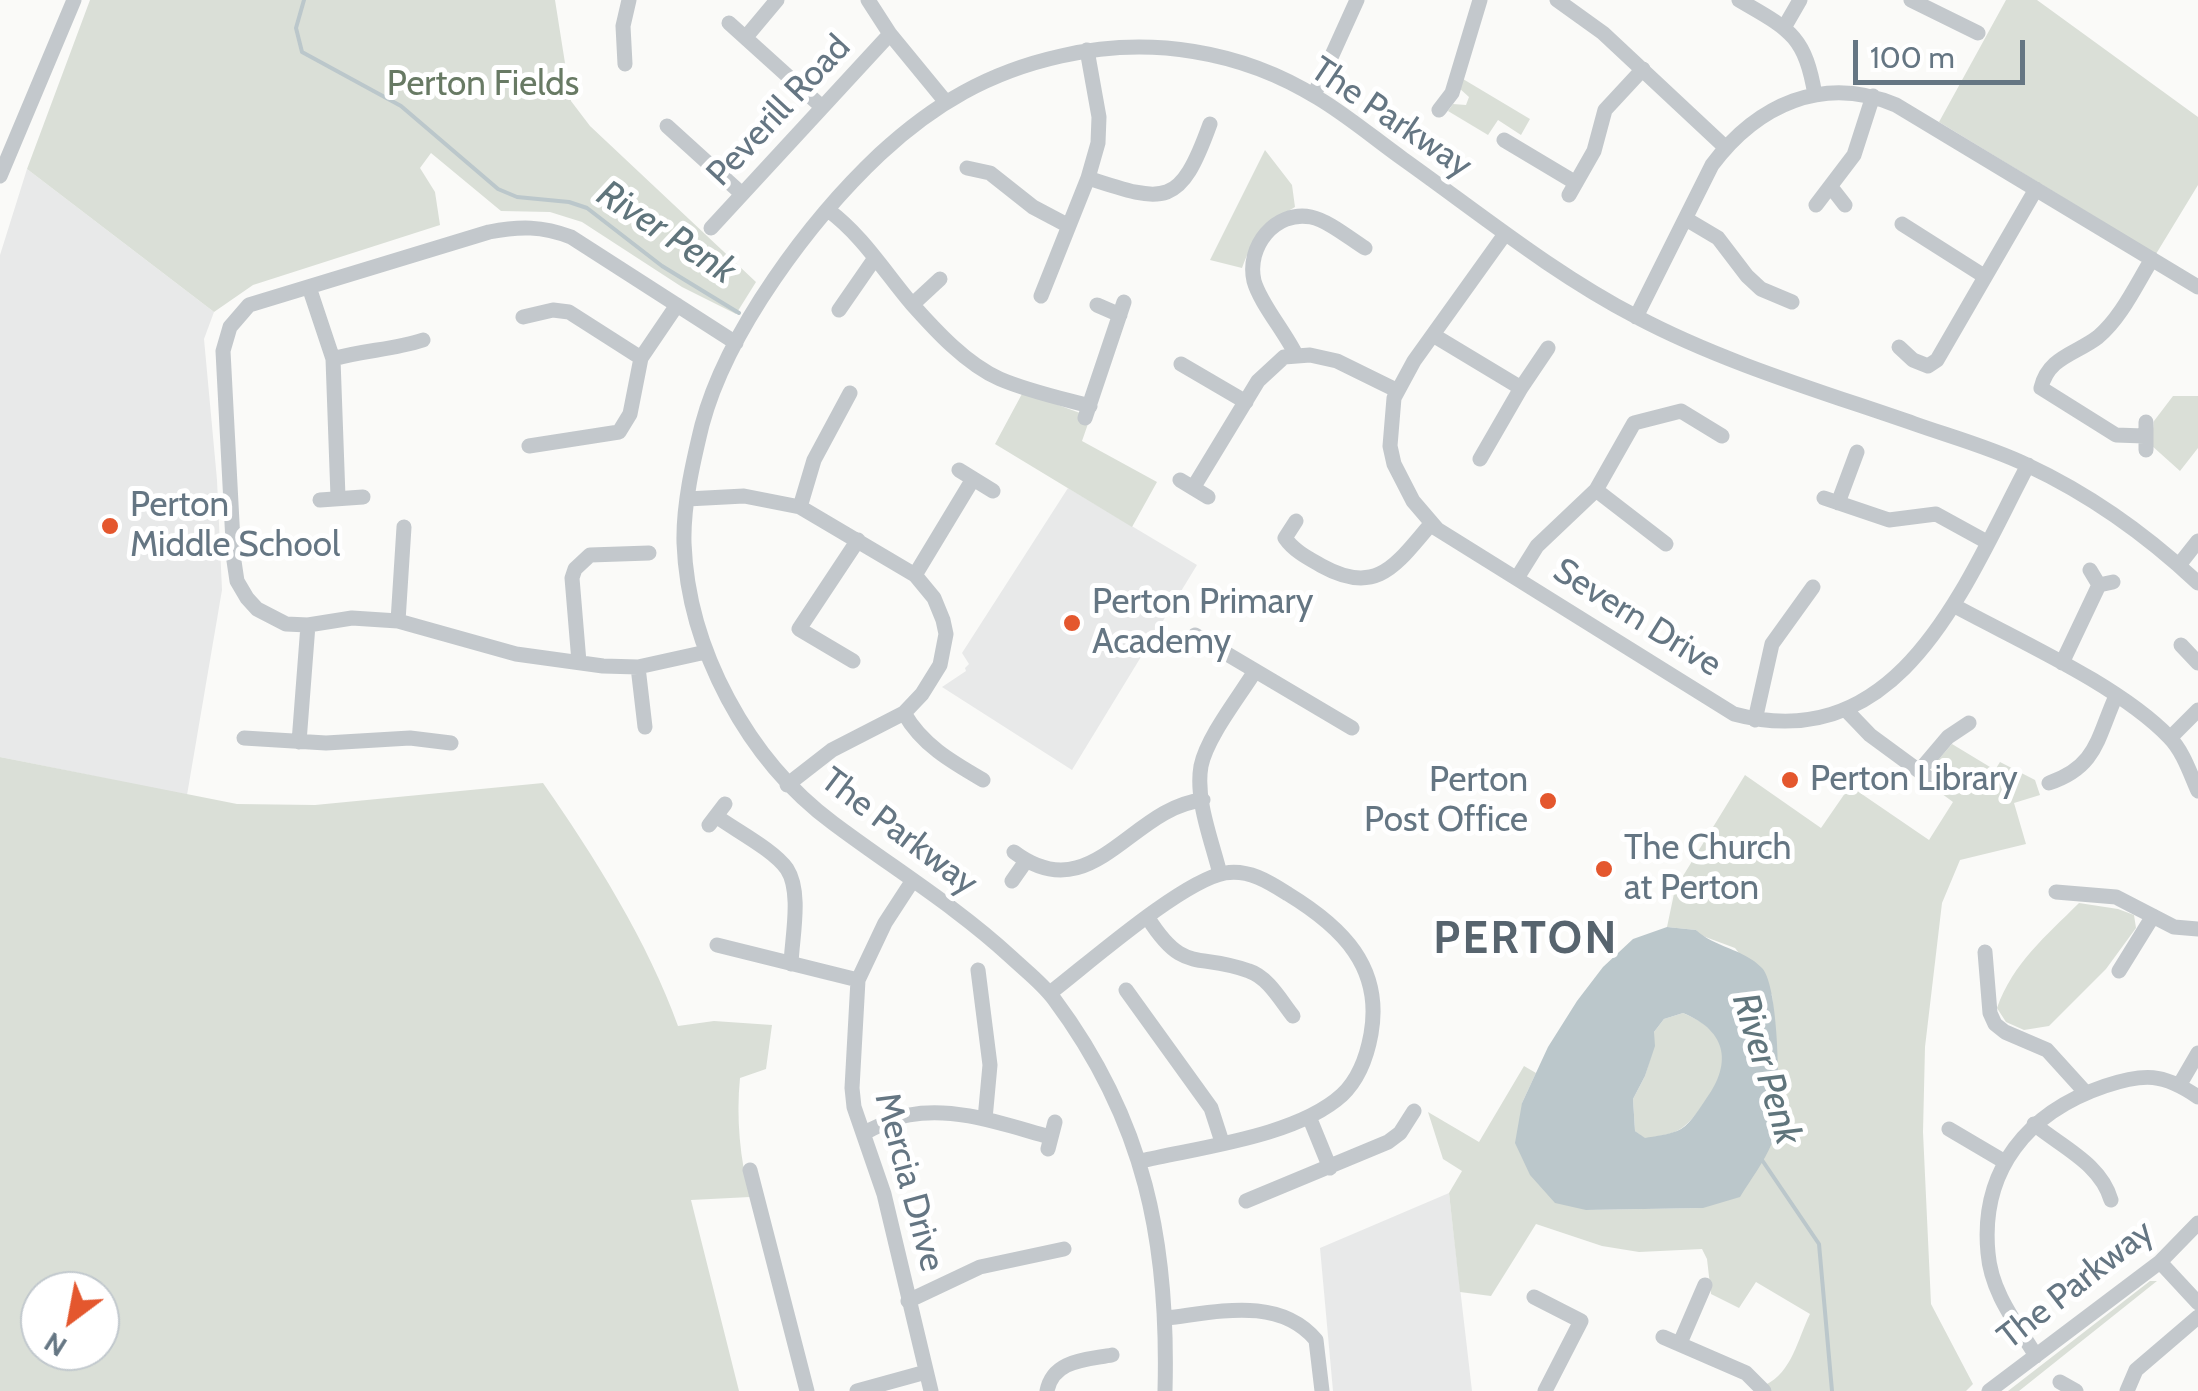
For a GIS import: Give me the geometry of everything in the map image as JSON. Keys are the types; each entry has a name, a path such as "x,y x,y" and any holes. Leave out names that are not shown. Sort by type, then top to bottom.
{"street":[{"path":"0,176 74,0"},
{"path":"625,64 624,26 629,0"},
{"path":"746,36 777,0"},
{"path":"868,0 944,101"},
{"path":"1314,94 1357,0"},
{"path":"1439,110 1458,97 1480,0"},
{"path":"1739,0 1785,26 1810,64 1815,94"},
{"path":"1785,26 1800,0"},
{"path":"1911,0 1969,35"},
{"path":"1563,2 1725,147"},
{"path":"729,23 822,107"},
{"name":"Peverill Road","path":"712,228 890,34"},
{"name":"The Parkway","path":"1165,1391 1167,1318 1160,1244 1141,1161 1098,1065 1050,993 985,933 827,819 787,785 720,684 706,652 684,548 687,499 703,424 736,343 776,278 828,210 878,156 944,101 1002,72 1087,50 1132,46 1200,52 1266,73 1314,94 1505,234 1636,317 1830,394 2028,465 2130,527 2198,583"},
{"path":"1041,296 1098,143 1087,50"},
{"path":"1504,140 1573,189 1594,152 1604,110 1643,70"},
{"path":"1636,317 1712,165 1725,147 1763,114 1815,94 1873,96 1932,125 2198,286"},
{"path":"1816,205 1854,156 1873,96"},
{"path":"687,120 671,130 742,194"},
{"path":"1088,178 1139,195 1154,196 1176,188 1190,171 1210,124"},
{"path":"967,168 990,173 1034,207 1067,224"},
{"path":"1831,188 1845,206"},
{"path":"1897,345 1913,360 1928,366 1937,360 2036,189"},
{"path":"828,210 954,346 998,378 1088,412 1122,309 1097,306"},
{"path":"1296,355 1256,286 1251,264 1255,251 1272,227 1297,215 1316,218 1360,245 1365,225"},
{"path":"1686,220 1718,238 1767,300 1792,302"},
{"path":"706,652 638,667 579,662 516,654 398,620 352,618 286,624 257,609 237,581 223,351 230,327 249,305 489,232 532,227 571,237 736,343"},
{"path":"1904,232 1984,276"},
{"name":"Severn Drive","path":"1505,234 1396,390 1390,428 1394,464 1413,501 1431,524 1734,714 1795,723 1847,711 1873,697 1906,668 1953,605 2028,465"},
{"path":"839,310 876,258"},
{"path":"2145,436 2116,435 2041,388 2044,377 2064,354 2095,339 2113,321 2152,260"},
{"path":"912,304 940,280"},
{"path":"309,287 333,360 338,497"},
{"path":"537,449 620,432 630,414 641,358 676,305"},
{"path":"523,317 553,310 569,312 641,358"},
{"path":"1433,335 1520,388"},
{"path":"333,360 423,340"},
{"path":"1480,459 1548,348"},
{"path":"1194,488 1269,368 1284,358 1296,355 1337,361 1396,390"},
{"path":"1191,365 1246,402"},
{"path":"800,506 814,460 850,392"},
{"path":"1518,578 1536,546 1596,490 1634,422 1681,411 1722,436"},
{"path":"1860,460 1831,501 1889,520 1936,514 1988,542"},
{"path":"916,575 966,475 994,491"},
{"path":"1596,490 1666,544"},
{"path":"687,499 744,496 800,506 916,575 934,598 944,620 945,650 931,682 904,713 832,750 787,785"},
{"path":"320,500 363,497"},
{"path":"1296,520 1285,538 1292,548 1338,575 1357,579 1388,571 1431,524"},
{"path":"398,620 404,527"},
{"path":"852,661 799,629 858,540"},
{"path":"2179,566 2198,541"},
{"path":"579,662 574,569 590,555 639,559"},
{"path":"2062,663 2101,579"},
{"path":"1755,720 1772,644 1808,594 1818,610"},
{"path":"1953,605 2116,696 2170,738 2198,791"},
{"path":"299,742 308,625"},
{"path":"1202,644 1256,671 1342,729"},
{"path":"2180,646 2198,663"},
{"path":"638,667 645,727"},
{"path":"1220,874 1202,800 1200,770 1203,758 1256,671"},
{"path":"2049,783 2087,763 2116,696"},
{"path":"2170,738 2198,710"},
{"path":"1847,711 1870,735 1934,782"},
{"path":"904,713 915,733 935,750 983,780"},
{"path":"1920,770 1948,737 1969,723"},
{"path":"256,756 251,739 299,742 442,738"},
{"path":"1012,881 1020,857 1048,870 1071,870 1093,863 1171,807 1202,800"},
{"path":"716,815 788,870 794,897 790,964"},
{"path":"1050,993 1200,880 1238,871 1254,875 1299,900 1336,930 1366,970 1374,994 1368,1055 1343,1094 1310,1119 1141,1161"},
{"name":"Mercia Drive","path":"913,880 885,922 858,980 852,1088 854,1107 884,1194 931,1391"},
{"path":"2056,892 2116,897 2174,927 2198,929"},
{"path":"2118,971 2153,916"},
{"path":"1148,918 1162,940 1184,959 1248,970 1261,977 1293,1016"},
{"path":"717,945 858,980"},
{"path":"1985,952 1990,1013 1995,1024 2047,1050 2086,1092"},
{"path":"978,970 972,988 990,1065 985,1119"},
{"path":"1126,990 1212,1108 1222,1142"},
{"path":"2180,1084 2198,1053"},
{"path":"2036,1356 1991,1280 1988,1217 2005,1162 2034,1124 2086,1092 2134,1078 2158,1077 2180,1084 2198,1097"},
{"path":"864,1133 910,1114 985,1119 1051,1136"},
{"path":"1256,1203 1388,1142 1400,1133 1411,1115 1425,1128"},
{"path":"1310,1119 1330,1168"},
{"path":"2034,1124 2095,1169 2112,1200"},
{"path":"1949,1129 2005,1162"},
{"path":"757,1178 807,1391"},
{"name":"The Parkway","path":"1990,1391 2160,1262 2198,1224"},
{"path":"908,1301 980,1266 1064,1249"},
{"path":"2160,1262 2198,1303"},
{"path":"1680,1343 1705,1284"},
{"path":"1534,1297 1580,1321 1545,1391"},
{"path":"1167,1318 1230,1310 1278,1313 1291,1318 1316,1340 1322,1391"},
{"path":"2127,1391 2136,1370 2198,1317"},
{"path":"1663,1337 1746,1372 1764,1391"},
{"path":"1047,1391 1051,1378 1068,1362 1112,1355"},
{"path":"857,1391 926,1372"},
{"path":"2060,1382 2076,1391"}],"shaded area":[{"name":"Perton Middle School","path":"27,169 214,312 204,339 222,590 187,795 0,757 0,255"},
{"name":"Perton Primary Academy","path":"1068,488 1197,565 1072,770 942,687 966,671 969,664 962,653"},
{"path":"1449,1193 1472,1391 1333,1391 1320,1248"}],"green space":[{"name":"Perton Fields","path":"90,0 555,0 571,101 590,126 756,282 736,314 682,287 582,222 550,212 501,211 431,153 420,168 435,192 440,225 253,285 214,312 27,169"},
{"path":"2006,0 2037,0 2198,117 2198,185 2156,254 1939,122"},
{"path":"1463,79 1530,119 1521,135 1498,120 1488,135 1448,111 1453,104 1466,105 1469,97 1459,88"},
{"path":"1265,150 1292,185 1295,207 1261,231 1242,268 1210,260"},
{"path":"1023,392 1080,413 1089,421 1082,441 1157,482 1132,527 995,444"},
{"path":"2173,396 2198,396 2198,448 2180,471 2151,445 2154,421"},
{"path":"1952,744 1995,770 2000,762 2035,780 2040,795 2014,803 2026,844 1960,860 1942,903 1925,1047 1923,1132 1931,1304 1973,1384 1966,1391 1768,1391 1765,1385 1788,1364 1810,1314 1756,1282 1739,1308 1711,1294 1702,1249 1639,1252 1602,1246 1536,1224 1491,1296 1460,1292 1449,1193 1462,1171 1443,1159 1428,1112 1479,1142 1524,1066 1536,1073 1522,1103 1586,1210 1702,1208 1779,1103 1772,995 1735,948 1696,930 1667,927 1675,889 1745,775 1821,828 1850,786 1929,840 1953,802 1934,788 1940,781 1931,768"},
{"path":"0,757 237,804 315,805 543,783 618,900 652,963 678,1026 714,1021 772,1025 766,1069 740,1078 740,1138 750,1197 691,1200 739,1391 0,1391"},
{"path":"2079,903 2134,915 2136,928 2106,969 2049,1026 2024,1030 2006,1022 1997,1008 2012,977"},
{"path":"1683,1013 1711,1030 1719,1041 1719,1077 1685,1126 1645,1139 1635,1131 1633,1099 1645,1076 1654,1032 1664,1019"},
{"path":"2150,1281 2157,1281 2019,1391 2008,1391"}],"water":[{"path":"1667,927 1696,930 1755,962 1768,980 1778,1053 1775,1129 1769,1150 1740,1197 1703,1208 1586,1210 1555,1203 1530,1175 1515,1143 1522,1103 1548,1047 1603,967 1633,939","holes":["1683,1013 1698,1021 1717,1040 1722,1063 1719,1075 1692,1119 1681,1129 1645,1138 1635,1131 1633,1099 1655,1046 1654,1032 1664,1019"]}],"waterway":[{"name":"River Penk","path":"304,0 296,28 302,52 401,106 498,189 517,197 569,202 587,208 662,266 739,313"},
{"name":"River Penk","path":"1762,1160 1819,1244 1832,1391"}],"place":[{"name":"Perton Middle School","path":"110,526"},
{"name":"Perton Primary Academy","path":"1072,623"},
{"name":"Perton Library","path":"1790,780"},
{"name":"Perton Post Office","path":"1548,801"},
{"name":"The Church at Perton","path":"1604,869"}],"district":[{"name":"PERTON","path":"1526,940"}]}
